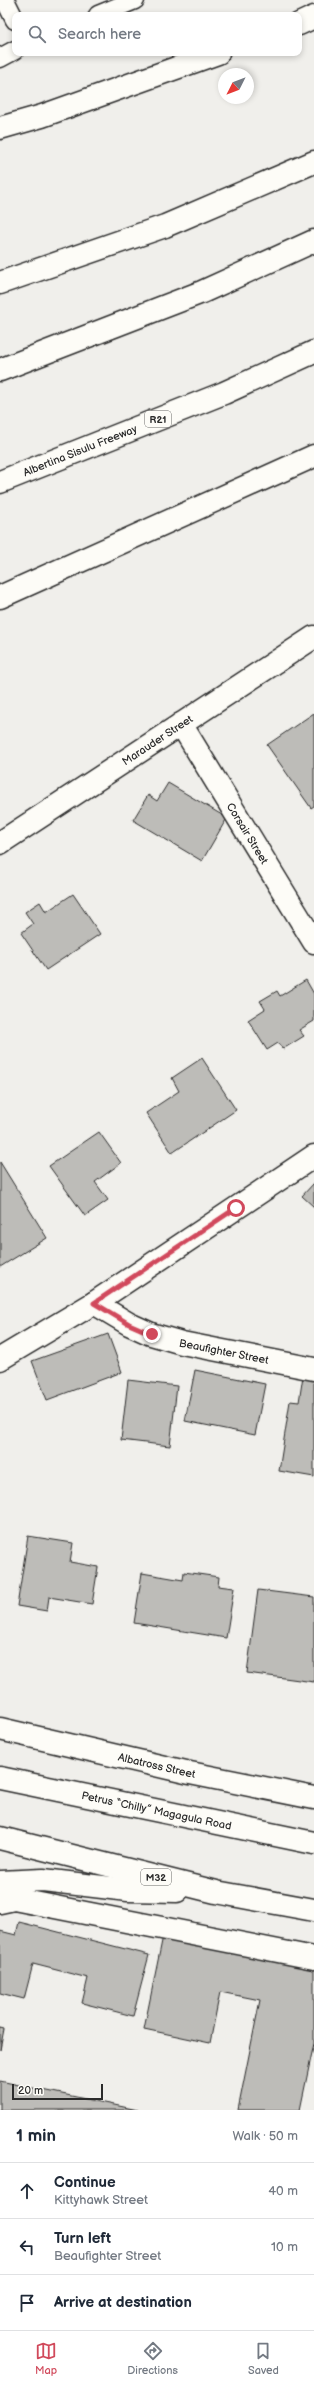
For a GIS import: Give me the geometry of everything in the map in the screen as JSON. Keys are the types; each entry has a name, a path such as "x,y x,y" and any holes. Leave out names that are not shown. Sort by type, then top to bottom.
{"main road":[{"path":"302,23 314,17"},
{"path":"0,128 42,116 210,56"},
{"path":"0,284 165,226 314,162"},
{"path":"0,370 202,292 314,241"},
{"name":"Albertina Sisulu Freeway","path":"0,482 224,393 314,352"},
{"path":"0,597 314,456"},
{"name":"Marauder Street","path":"0,843 314,637"},
{"name":"Corsair Street","path":"181,724 314,942"},
{"path":"0,1359 94,1303 314,1156"},
{"name":"Beaufighter Street","path":"94,1303 129,1324 152,1334 182,1343 314,1370"},
{"name":"Albatross Street","path":"0,1729 190,1773 314,1798"},
{"name":"Petrus “Chilly” Magagula Road","path":"0,1778 314,1843"},
{"name":"M32","path":"0,1838 216,1892 314,1910"},
{"path":"0,1882 43,1880 128,1890 216,1892"},
{"path":"0,1902 14,1899 314,1958"}],"lane":[{"path":"6,0 12,13"},
{"path":"105,12 135,0"},
{"path":"0,58 12,52"}],"building":[{"path":"314,713 314,806 311,808 267,745"},
{"path":"168,783 227,818 202,861 133,820 148,795 157,801"},
{"path":"73,894 100,934 46,970 21,933 33,924 25,912 40,902 46,912"},
{"path":"306,980 314,994 314,1021 299,1030 304,1036 283,1049 278,1043 267,1050 248,1020 265,1009 260,1001 277,991 280,996"},
{"path":"202,1058 236,1110 172,1153 146,1113 179,1091 172,1078"},
{"path":"99,1132 121,1163 95,1182 108,1200 85,1216 49,1166"},
{"path":"0,1162 47,1238 0,1267"},
{"path":"314,1183 314,1207 302,1196"},
{"path":"108,1334 122,1372 47,1400 32,1361"},
{"path":"195,1370 265,1384 255,1435 185,1421"},
{"path":"303,1376 314,1378 314,1477 279,1471 290,1401 299,1402"},
{"path":"128,1380 177,1386 170,1446 121,1440"},
{"path":"28,1536 73,1543 70,1562 98,1567 92,1604 49,1597 47,1611 17,1606"},
{"path":"184,1572 219,1577 218,1586 234,1588 226,1638 134,1623 142,1573 183,1580"},
{"path":"258,1590 314,1597 314,1682 247,1673"},
{"path":"19,1922 149,1955 133,2016 82,2003 88,1978 33,1964 24,1999 0,1993 0,1931 16,1935"},
{"path":"164,1931 314,1963 314,2043 300,2110 238,2110 260,2000 220,1992 210,2043 144,2029"},
{"path":"0,2028 4,2029 0,2050"},
{"path":"0,2081 138,2110 0,2110"}],"route":[{"path":"152,1334 129,1324 94,1303 236,1208"}]}
